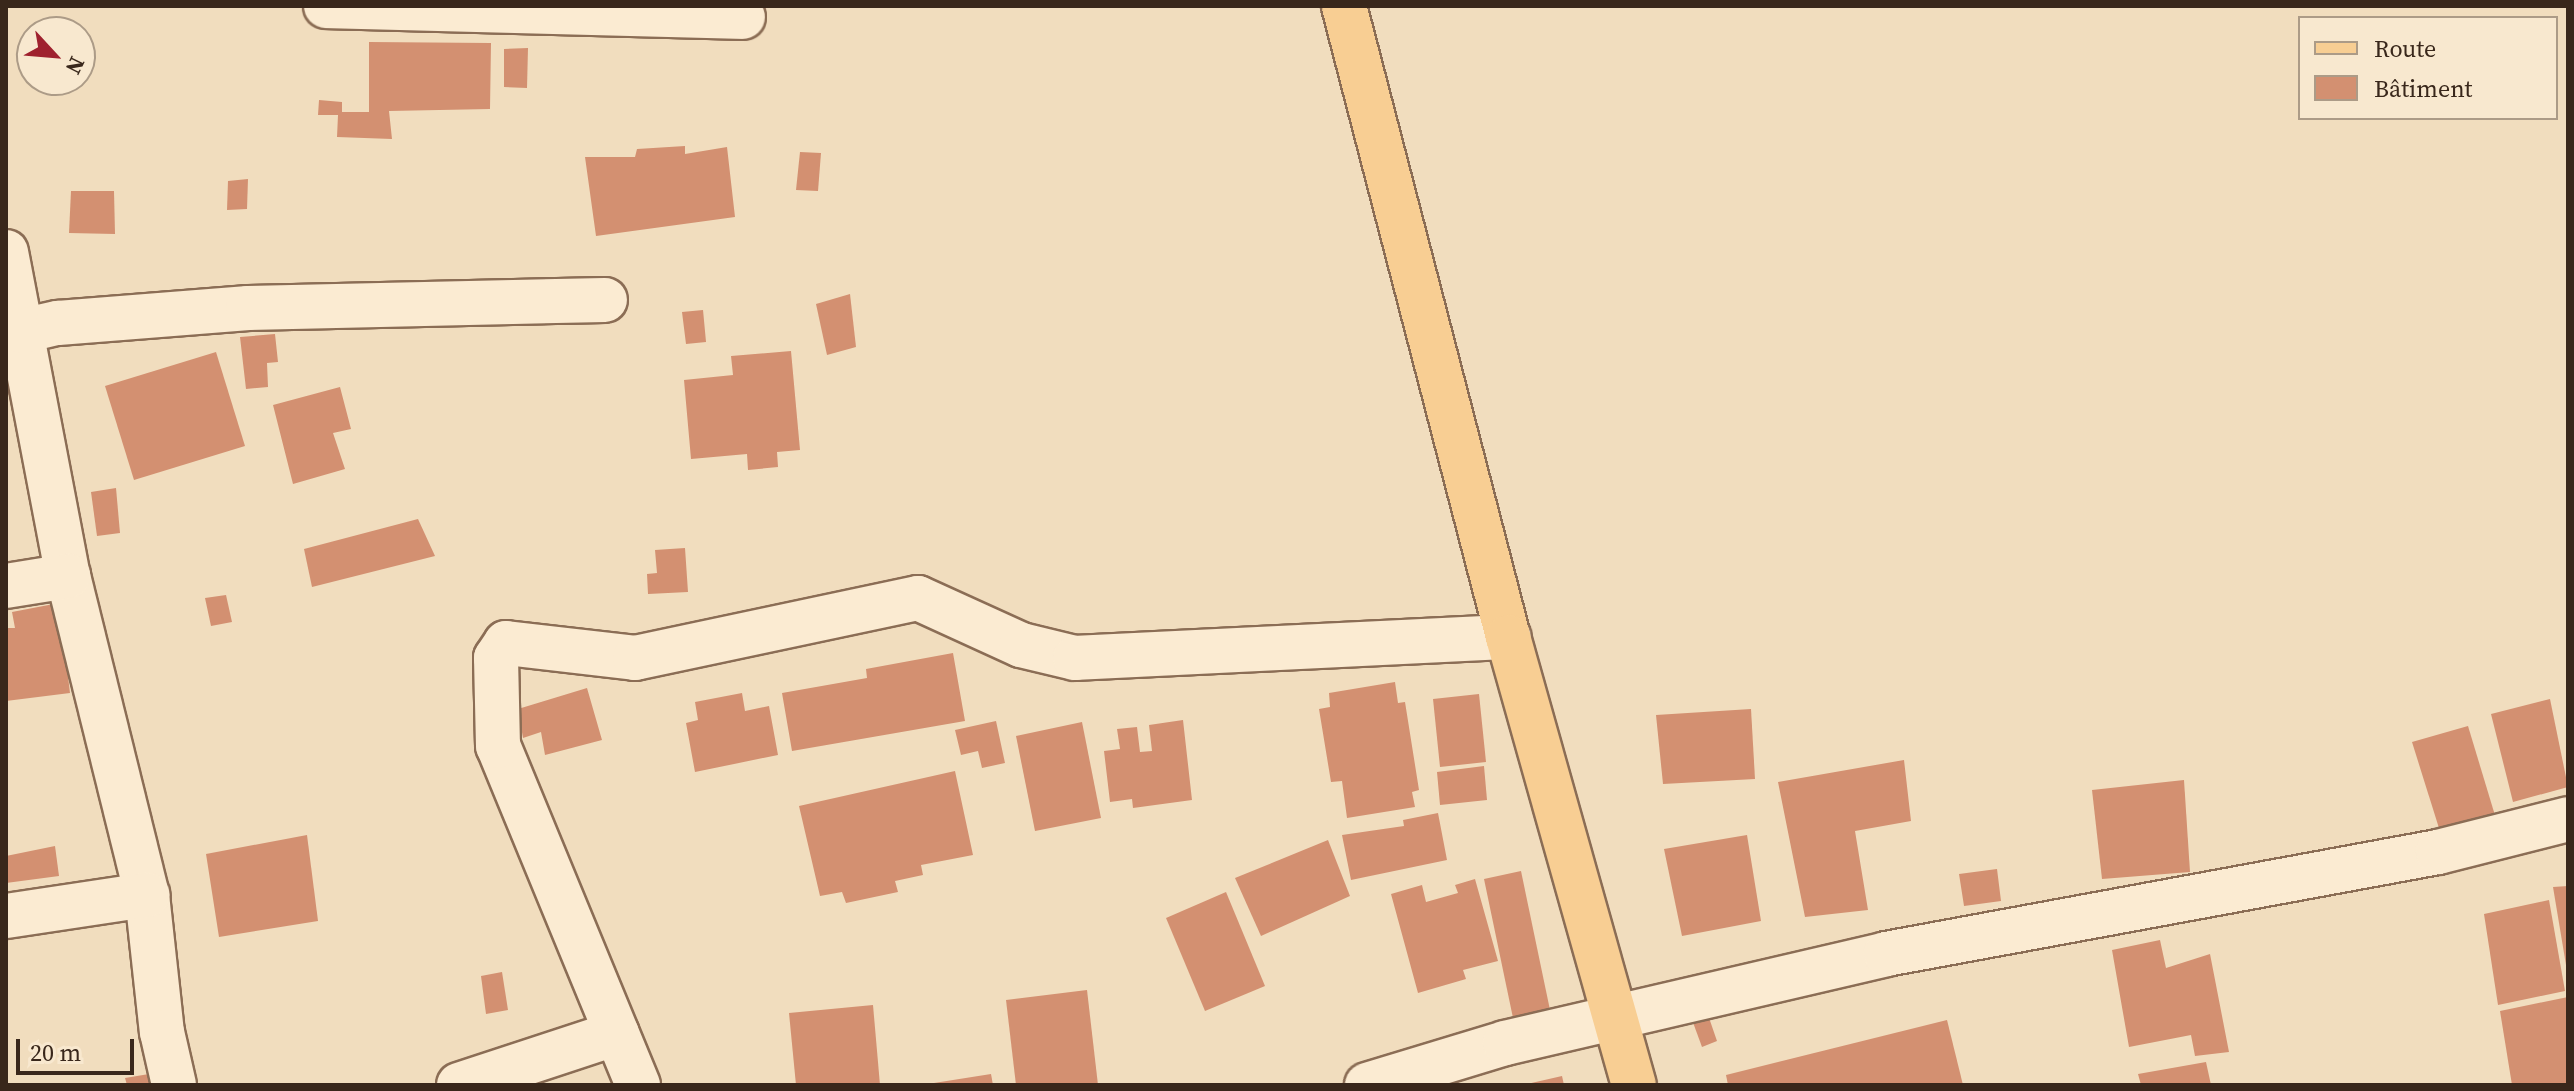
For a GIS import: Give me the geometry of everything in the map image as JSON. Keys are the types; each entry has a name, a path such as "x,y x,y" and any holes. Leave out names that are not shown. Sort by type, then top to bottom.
{"main road":[{"path":"1344,6 1508,637 1634,1085"}],"street":[{"path":"326,6 743,17"},
{"path":"6,252 68,576 147,895 162,1032 174,1085"},
{"path":"22,331 58,323 248,308 605,300"},
{"path":"6,586 68,576"},
{"path":"638,1085 498,746 496,658 506,643 635,658 918,598 1021,645 1075,658 1508,637"},
{"path":"1367,1085 1505,1043 1616,1020 1886,954 2438,852 2568,819"},
{"path":"6,916 147,895"},
{"path":"459,1085 617,1033"}],"building":[{"path":"369,42 491,43 490,109 389,111 392,139 337,137 338,115 318,115 319,100 342,102 342,112 369,112"},
{"path":"528,48 527,88 504,87 504,49"},
{"path":"685,146 685,154 727,147 735,217 596,236 585,157 635,157 637,149"},
{"path":"800,152 821,153 818,191 796,190"},
{"path":"248,179 247,209 227,210 228,181"},
{"path":"71,191 114,191 115,234 69,233"},
{"path":"850,294 856,347 827,355 816,304"},
{"path":"703,310 706,342 686,344 682,312"},
{"path":"275,334 278,362 267,363 268,387 246,389 240,337"},
{"path":"791,351 800,450 777,452 778,467 748,470 747,454 691,459 684,380 733,375 731,356"},
{"path":"216,352 245,446 134,480 105,386"},
{"path":"340,387 351,429 333,433 345,469 293,484 273,405"},
{"path":"116,488 120,533 97,536 91,492"},
{"path":"418,519 435,556 312,587 304,549"},
{"path":"685,548 688,592 648,594 647,574 657,573 655,550"},
{"path":"226,595 232,622 211,626 205,598"},
{"path":"59,603 70,693 6,701 6,628 15,628 12,612"},
{"path":"953,653 965,721 792,751 782,693 867,678 866,669"},
{"path":"1395,682 1398,703 1405,702 1419,790 1412,792 1415,807 1347,818 1342,781 1331,782 1319,709 1330,707 1329,693"},
{"path":"587,688 602,740 545,755 541,732 523,738 518,709"},
{"path":"742,693 745,711 769,706 778,755 695,772 686,723 698,720 695,702"},
{"path":"1479,694 1486,762 1440,767 1433,699"},
{"path":"2550,699 2568,787 2513,802 2491,714"},
{"path":"1751,709 1755,779 1663,784 1656,715"},
{"path":"1183,720 1192,800 1133,808 1132,799 1110,802 1104,751 1120,749 1117,729 1137,727 1140,752 1152,751 1149,725"},
{"path":"996,721 1005,763 982,768 978,751 961,755 955,730"},
{"path":"1082,722 1101,818 1035,831 1016,736"},
{"path":"2468,726 2497,822 2443,841 2412,742"},
{"path":"1904,760 1911,821 1855,831 1868,910 1805,917 1778,782"},
{"path":"1484,766 1487,800 1440,805 1437,772"},
{"path":"955,771 973,855 921,865 923,875 895,881 898,892 846,903 842,892 820,896 799,806"},
{"path":"2184,780 2190,872 2102,879 2092,790"},
{"path":"1438,813 1447,860 1351,880 1342,835 1404,826 1403,820"},
{"path":"307,835 318,921 219,937 206,854"},
{"path":"1747,835 1761,921 1682,936 1664,849"},
{"path":"1328,840 1350,896 1261,936 1235,878"},
{"path":"55,846 59,876 6,883 6,856"},
{"path":"1997,869 2001,901 1964,906 1959,874"},
{"path":"1521,871 1550,1010 1513,1018 1484,879"},
{"path":"1475,879 1498,961 1463,970 1466,979 1418,993 1391,894 1422,885 1426,902 1458,893 1455,885"},
{"path":"2568,886 2568,964 2566,965 2553,887"},
{"path":"1226,892 1265,986 1205,1011 1166,918"},
{"path":"2549,900 2565,991 2498,1005 2484,914"},
{"path":"2160,940 2166,968 2210,954 2229,1052 2195,1056 2191,1035 2129,1047 2112,950"},
{"path":"502,972 508,1010 486,1014 481,976"},
{"path":"1087,990 1098,1085 1016,1085 1006,1000"},
{"path":"2568,997 2568,1085 2512,1085 2500,1011"},
{"path":"873,1005 880,1085 796,1085 789,1013"},
{"path":"1707,1012 1717,1041 1702,1047 1691,1017"},
{"path":"1947,1020 1963,1085 1728,1085 1726,1075"},
{"path":"2206,1062 2211,1085 2141,1085 2138,1074"},
{"path":"155,1073 157,1085 127,1085 125,1078"},
{"path":"991,1074 993,1085 934,1085 934,1083"},
{"path":"1562,1076 1564,1085 1527,1085 1527,1084"}]}
